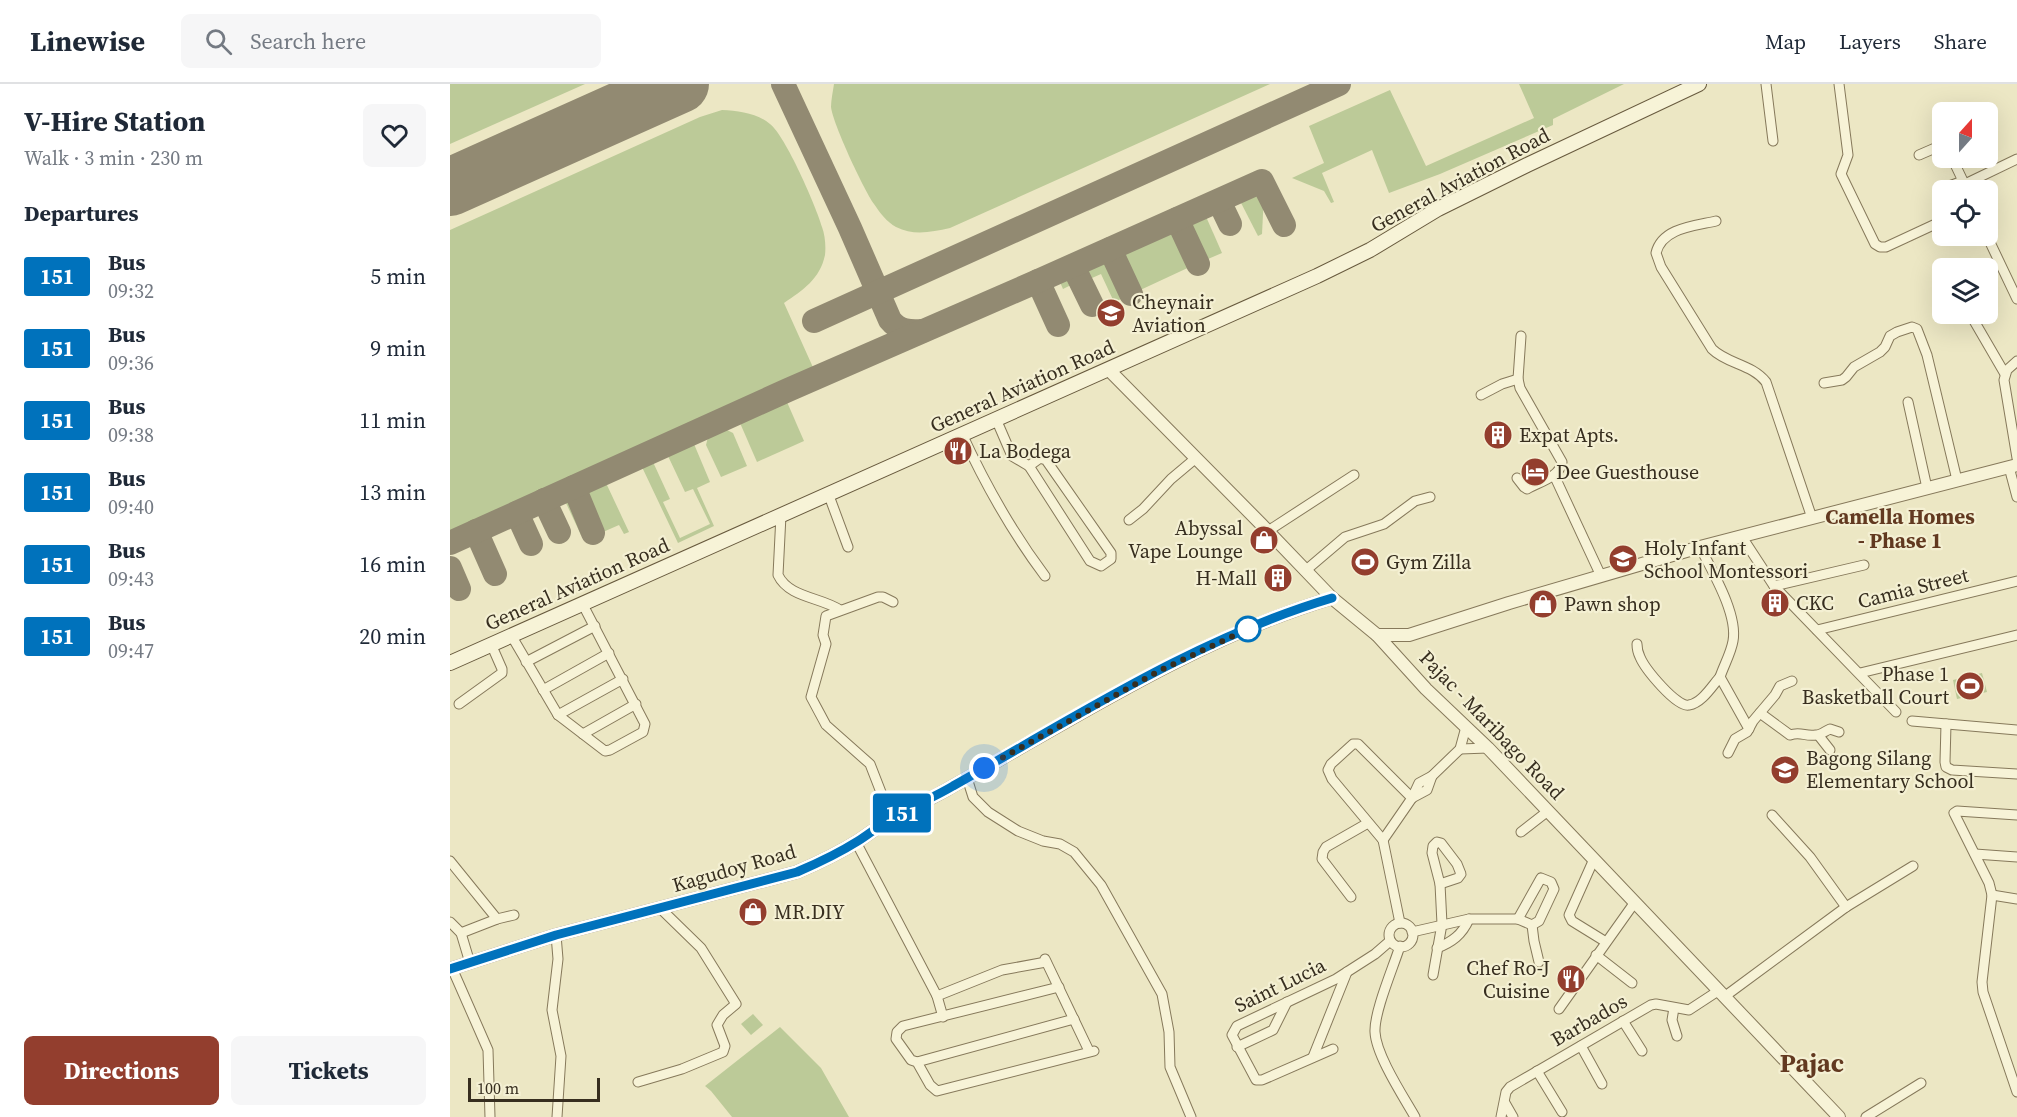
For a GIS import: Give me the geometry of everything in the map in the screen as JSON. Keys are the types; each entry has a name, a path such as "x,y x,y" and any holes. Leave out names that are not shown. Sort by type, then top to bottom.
{"main road":[{"name":"General Aviation Road","path":"450,663 1317,276 1370,250 1458,199 1699,84"}],"street":[{"path":"1766,84 1773,141"},
{"path":"1839,84 1848,156 1841,174 1875,244 1880,247 1886,246 1932,225"},
{"path":"1919,155 1932,149"},
{"path":"1975,180 2017,159"},
{"path":"1716,221 1672,232 1660,242 1656,253 1661,267 1712,350 1718,356 1748,368 1766,382 1812,518"},
{"path":"1993,246 2017,299"},
{"path":"1976,324 2005,374"},
{"path":"1824,383 1842,380 1854,367 1880,352 1890,336 1912,327 1917,329 1927,355 1957,480"},
{"path":"1518,478 1527,489 1554,475 1562,467 1562,462 1520,388 1518,379 1521,336"},
{"path":"2017,362 2007,370 2004,380 2017,497"},
{"name":"Pajac - Maribago Road","path":"1108,369 1332,598 1377,635 1426,689 1488,748 1839,1117"},
{"path":"1481,395 1518,379"},
{"path":"1908,402 1927,488"},
{"path":"996,419 1012,456 1029,466 1090,561 1101,566 1111,559 1111,554 1046,460 1040,458 1029,466"},
{"path":"962,434 983,478 1045,576"},
{"path":"1129,520 1143,509 1171,478 1196,458"},
{"path":"1377,635 1409,635 1700,547 2014,463"},
{"path":"1268,531 1354,474"},
{"path":"1554,475 1600,576"},
{"path":"828,493 848,546"},
{"path":"1305,571 1345,537 1384,524 1415,501 1430,497"},
{"path":"1060,514 1077,504"},
{"path":"781,515 778,575 794,591 840,610"},
{"path":"1742,537 1774,586 1896,712"},
{"path":"1637,644 1639,656 1649,670 1677,702 1683,705 1688,706 1697,702 1720,677 1733,642 1734,632 1728,605 1700,547"},
{"path":"1774,586 1864,565"},
{"name":"Camia Street","path":"1817,630 2017,581"},
{"path":"891,818 870,764 826,725 811,697 826,644 823,635 826,616 878,597 893,603"},
{"name":"Kagudoy Road","path":"451,969 556,935 797,872 856,842 891,818 1161,670 1240,632 1304,606 1332,598"},
{"path":"511,635 558,715 608,751 643,732 645,724 582,603"},
{"path":"526,662 594,626"},
{"path":"1397,656 1409,635"},
{"path":"1860,673 2017,635"},
{"path":"459,704 502,673 491,644"},
{"path":"543,690 609,653"},
{"path":"1720,677 1749,729"},
{"path":"558,715 623,679"},
{"path":"1728,753 1735,739 1744,735 1780,686 1792,681"},
{"path":"583,734 636,704"},
{"path":"1760,713 1790,735 1797,732 1819,735 1830,729 1839,732"},
{"path":"1912,721 2017,730"},
{"path":"1946,724 1946,766 1952,770 2017,774"},
{"path":"1383,840 1412,798 1419,783 1432,776 1460,749 1466,728"},
{"path":"1819,735 1830,750"},
{"path":"1400,923 1383,840 1332,778 1329,770 1331,764 1353,744 1362,747 1412,798"},
{"path":"1460,749 1488,748"},
{"path":"967,778 973,797 988,812 1018,831 1043,841 1060,844 1074,852 1101,885 1162,994 1169,1032 1170,1067 1191,1117"},
{"path":"1521,832 1548,811"},
{"path":"2017,815 1957,811 1954,813 1989,883 1992,895 1982,982 1983,992 2017,1092"},
{"path":"1772,815 1810,857 1846,907"},
{"path":"1351,897 1322,859 1323,852 1326,847 1368,823"},
{"path":"856,842 937,996 943,1017"},
{"path":"1975,854 2017,857"},
{"path":"1594,859 1569,915 1572,921 1606,942"},
{"path":"450,861 497,919"},
{"name":"Barbados","path":"1501,1117 1506,1092 1510,1087 1651,1005 1689,1010 1721,994 1846,907 1913,866"},
{"path":"1518,919 1541,878 1546,879 1551,882 1554,889 1539,921 1532,925"},
{"path":"1433,975 1442,924 1440,884"},
{"path":"1992,895 2017,899"},
{"path":"1559,1009 1635,902"},
{"path":"638,1082 682,1069 723,1052 725,1046 717,1024 723,1015 736,1004 701,948 661,909"},
{"path":"461,933 514,915"},
{"path":"1412,932 1469,919 1518,919 1532,925"},
{"path":"1437,948 1452,942 1464,930 1469,919"},
{"path":"451,924 461,933 470,963"},
{"path":"1395,924 1408,925 1412,932 1410,941 1406,945 1400,946 1390,940 1390,929 1395,924"},
{"path":"1532,925 1539,962"},
{"path":"556,935 558,959 552,1010 561,1056 557,1117"},
{"name":"Saint Lucia","path":"1237,1047 1232,1035 1237,1026 1347,972 1390,940"},
{"path":"1400,946 1376,1020 1375,1034 1380,1052 1415,1117"},
{"path":"1596,955 1632,983"},
{"path":"917,1062 930,1085 937,1091 1092,1051 1045,960 1002,970 937,996"},
{"path":"451,969 488,1050 490,1117"},
{"path":"1313,1057 1335,1007 1347,972"},
{"path":"1059,987 903,1026 897,1032 896,1039 911,1060 917,1062 1074,1019"},
{"path":"1287,1002 1273,1030 1237,1047 1256,1080 1262,1080 1333,1049"},
{"path":"1674,1008 1672,1020 1677,1036"},
{"path":"1623,1022 1642,1052"},
{"path":"1581,1046 1602,1084"},
{"path":"1537,1071 1562,1112"},
{"path":"1866,1117 1921,1083"},
{"path":"1505,1103 1513,1117"}],"green space":[{"path":"450,84 585,84 450,144"},
{"path":"834,84 1270,84 950,228 909,232 887,220 869,196 849,156 833,115 831,104"},
{"path":"1519,84 1624,84 1553,119 1553,125 1440,174 1389,193 1372,150 1322,173 1334,202 1331,203 1324,191 1292,178 1324,163 1309,126 1390,90 1426,166 1534,118"},
{"path":"722,110 754,115 770,124 784,142 800,172 819,218 825,241 823,263 810,283 784,303 816,374 450,537 450,230 700,117"},
{"path":"1260,187 1264,194 1262,234 1258,236 1238,197"},
{"path":"1204,212 1222,253 1201,262 1185,226 1187,220"},
{"path":"1169,228 1174,229 1182,237 1194,265 1136,292 1117,252"},
{"path":"1109,258 1126,297 1114,302 1101,274 1092,278 1086,268"},
{"path":"1073,273 1077,282 1063,289 1059,280"},
{"path":"787,402 804,441 757,462 740,423"},
{"path":"725,429 733,433 747,466 721,477 706,445 708,437"},
{"path":"694,444 710,482 697,488 714,526 678,543 642,467 653,462 670,499 663,502 680,538 710,524 693,489 685,492 668,456"},
{"path":"606,483 629,532 624,534 619,525 597,533 580,494"},
{"path":"573,497 585,522 581,535 565,501"},
{"name":"Phase 1 Basketball Court","path":"1982,673 1987,692 1957,699 1953,680"},
{"path":"753,1014 763,1025 751,1035 741,1024"},
{"path":"780,1027 821,1068 849,1117 732,1117 705,1086"}],"taxiway":[{"path":"783,84 890,320 904,330 922,331"},
{"path":"814,321 1339,84"},
{"path":"450,543 788,390 1262,181 1284,225"},
{"path":"1219,201 1230,224"},
{"path":"1177,219 1198,264"},
{"path":"1110,249 1131,294"},
{"path":"1073,266 1092,305"},
{"path":"1038,281 1058,325"},
{"path":"574,487 593,533"},
{"path":"544,500 559,532"},
{"path":"517,513 531,544"},
{"path":"476,531 495,574"},
{"path":"450,568 459,589"}],"runway":[{"path":"450,187 680,84"}],"bus line":[{"name":"151","path":"450,969 556,935 797,872 828,858 891,818 952,787 1019,747 1161,670 1240,632 1304,606 1332,598"}],"place":[{"name":"Cheynair Aviation","path":"1111,313"},
{"name":"Expat Apts.","path":"1498,435"},
{"name":"La Bodega","path":"958,451"},
{"name":"Dee Guesthouse","path":"1535,472"},
{"name":"Abyssal Vape Lounge","path":"1264,540"},
{"name":"Holy Infant School Montessori","path":"1623,559"},
{"name":"Gym Zilla","path":"1365,562"},
{"name":"H-Mall","path":"1278,578"},
{"name":"CKC","path":"1775,603"},
{"name":"Pawn shop","path":"1543,604"},
{"name":"Phase 1 Basketball Court","path":"1970,686"},
{"name":"Bagong Silang Elementary School","path":"1785,770"},
{"name":"MR.DIY","path":"753,912"},
{"name":"Chef Ro-J Cuisine","path":"1571,979"}],"district":[{"name":"Camella Homes - Phase 1","path":"1900,528"},
{"name":"Pajac","path":"1812,1063"}],"route":[{"path":"984,768 1161,670 1248,629"}]}
